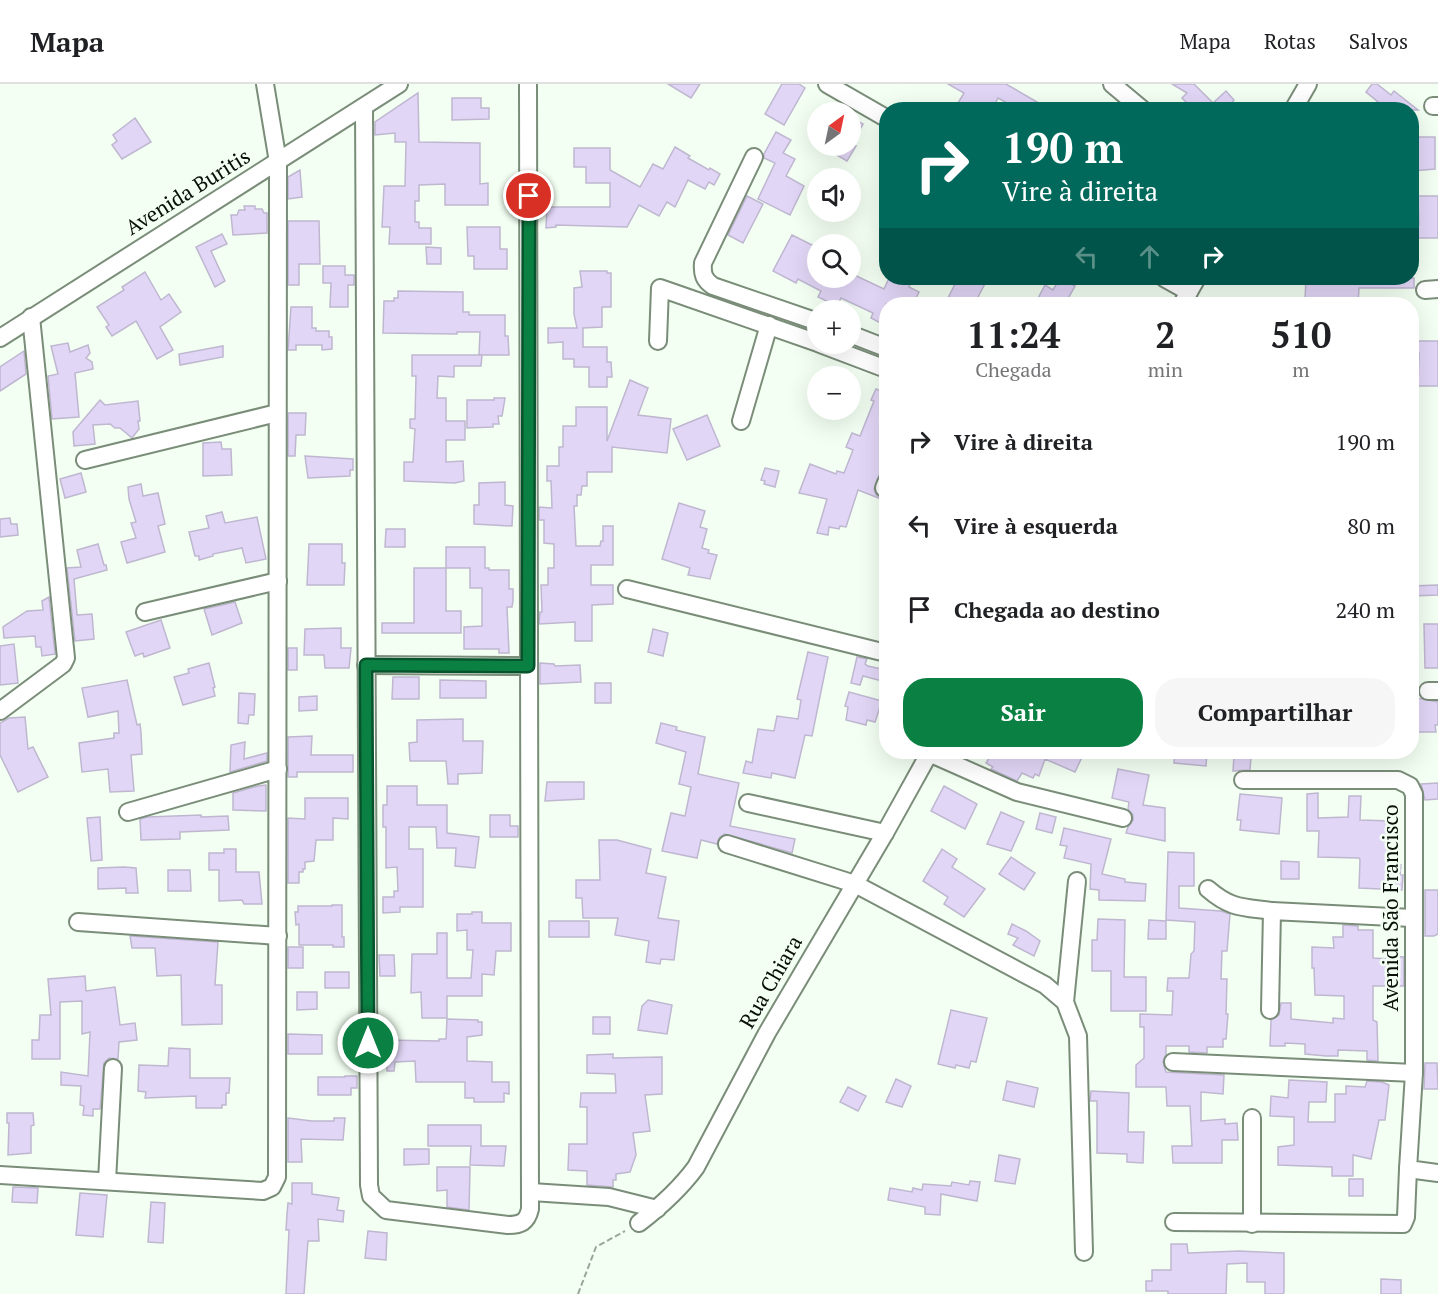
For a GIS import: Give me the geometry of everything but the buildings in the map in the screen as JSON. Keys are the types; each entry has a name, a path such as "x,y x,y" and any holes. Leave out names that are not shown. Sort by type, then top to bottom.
{"street":[{"path":"0,1175 263,1191 272,1187 278,1177 278,162 265,84"},
{"name":"Avenida Buritis","path":"0,338 399,84"},
{"path":"364,107 369,1185 371,1196 386,1210 515,1225 524,1222 528,1217 531,1192 528,84"},
{"path":"827,84 879,114"},
{"path":"1112,84 1133,102"},
{"path":"1298,102 1308,84"},
{"path":"754,157 703,263 702,271 704,277 713,286 807,318"},
{"path":"658,341 660,288 807,339"},
{"path":"0,711 63,664 66,658 31,317"},
{"path":"741,421 769,325"},
{"path":"861,338 879,345"},
{"path":"847,354 879,366"},
{"path":"85,460 277,413"},
{"path":"145,612 278,580"},
{"path":"627,589 879,651"},
{"path":"366,665 528,666"},
{"name":"Rua Chiara","path":"639,1223 685,1182 696,1167 767,1033 925,759"},
{"path":"944,759 1017,792 1123,818"},
{"path":"128,812 278,769"},
{"name":"Avenida São Francisco","path":"1244,780 1398,780 1410,786 1413,794 1414,1073 1406,1216 1403,1224 1252,1224"},
{"path":"748,803 885,832"},
{"path":"727,844 855,884 1045,985 1065,1002"},
{"path":"1077,881 1065,1002 1078,1036 1084,1252"},
{"path":"1208,889 1229,904 1272,911 1412,918"},
{"path":"1270,1010 1272,911"},
{"path":"78,922 278,936"},
{"path":"1173,1062 1414,1073"},
{"path":"107,1182 113,1068"},
{"path":"1173,1222 1252,1224 1252,1118"},
{"path":"1408,1169 1438,1173"},
{"path":"531,1192 609,1197 657,1209"}],"path":[{"path":"578,1294 596,1247 639,1223"}],"route":[{"path":"368,1043 366,665 528,666 529,196"}]}
